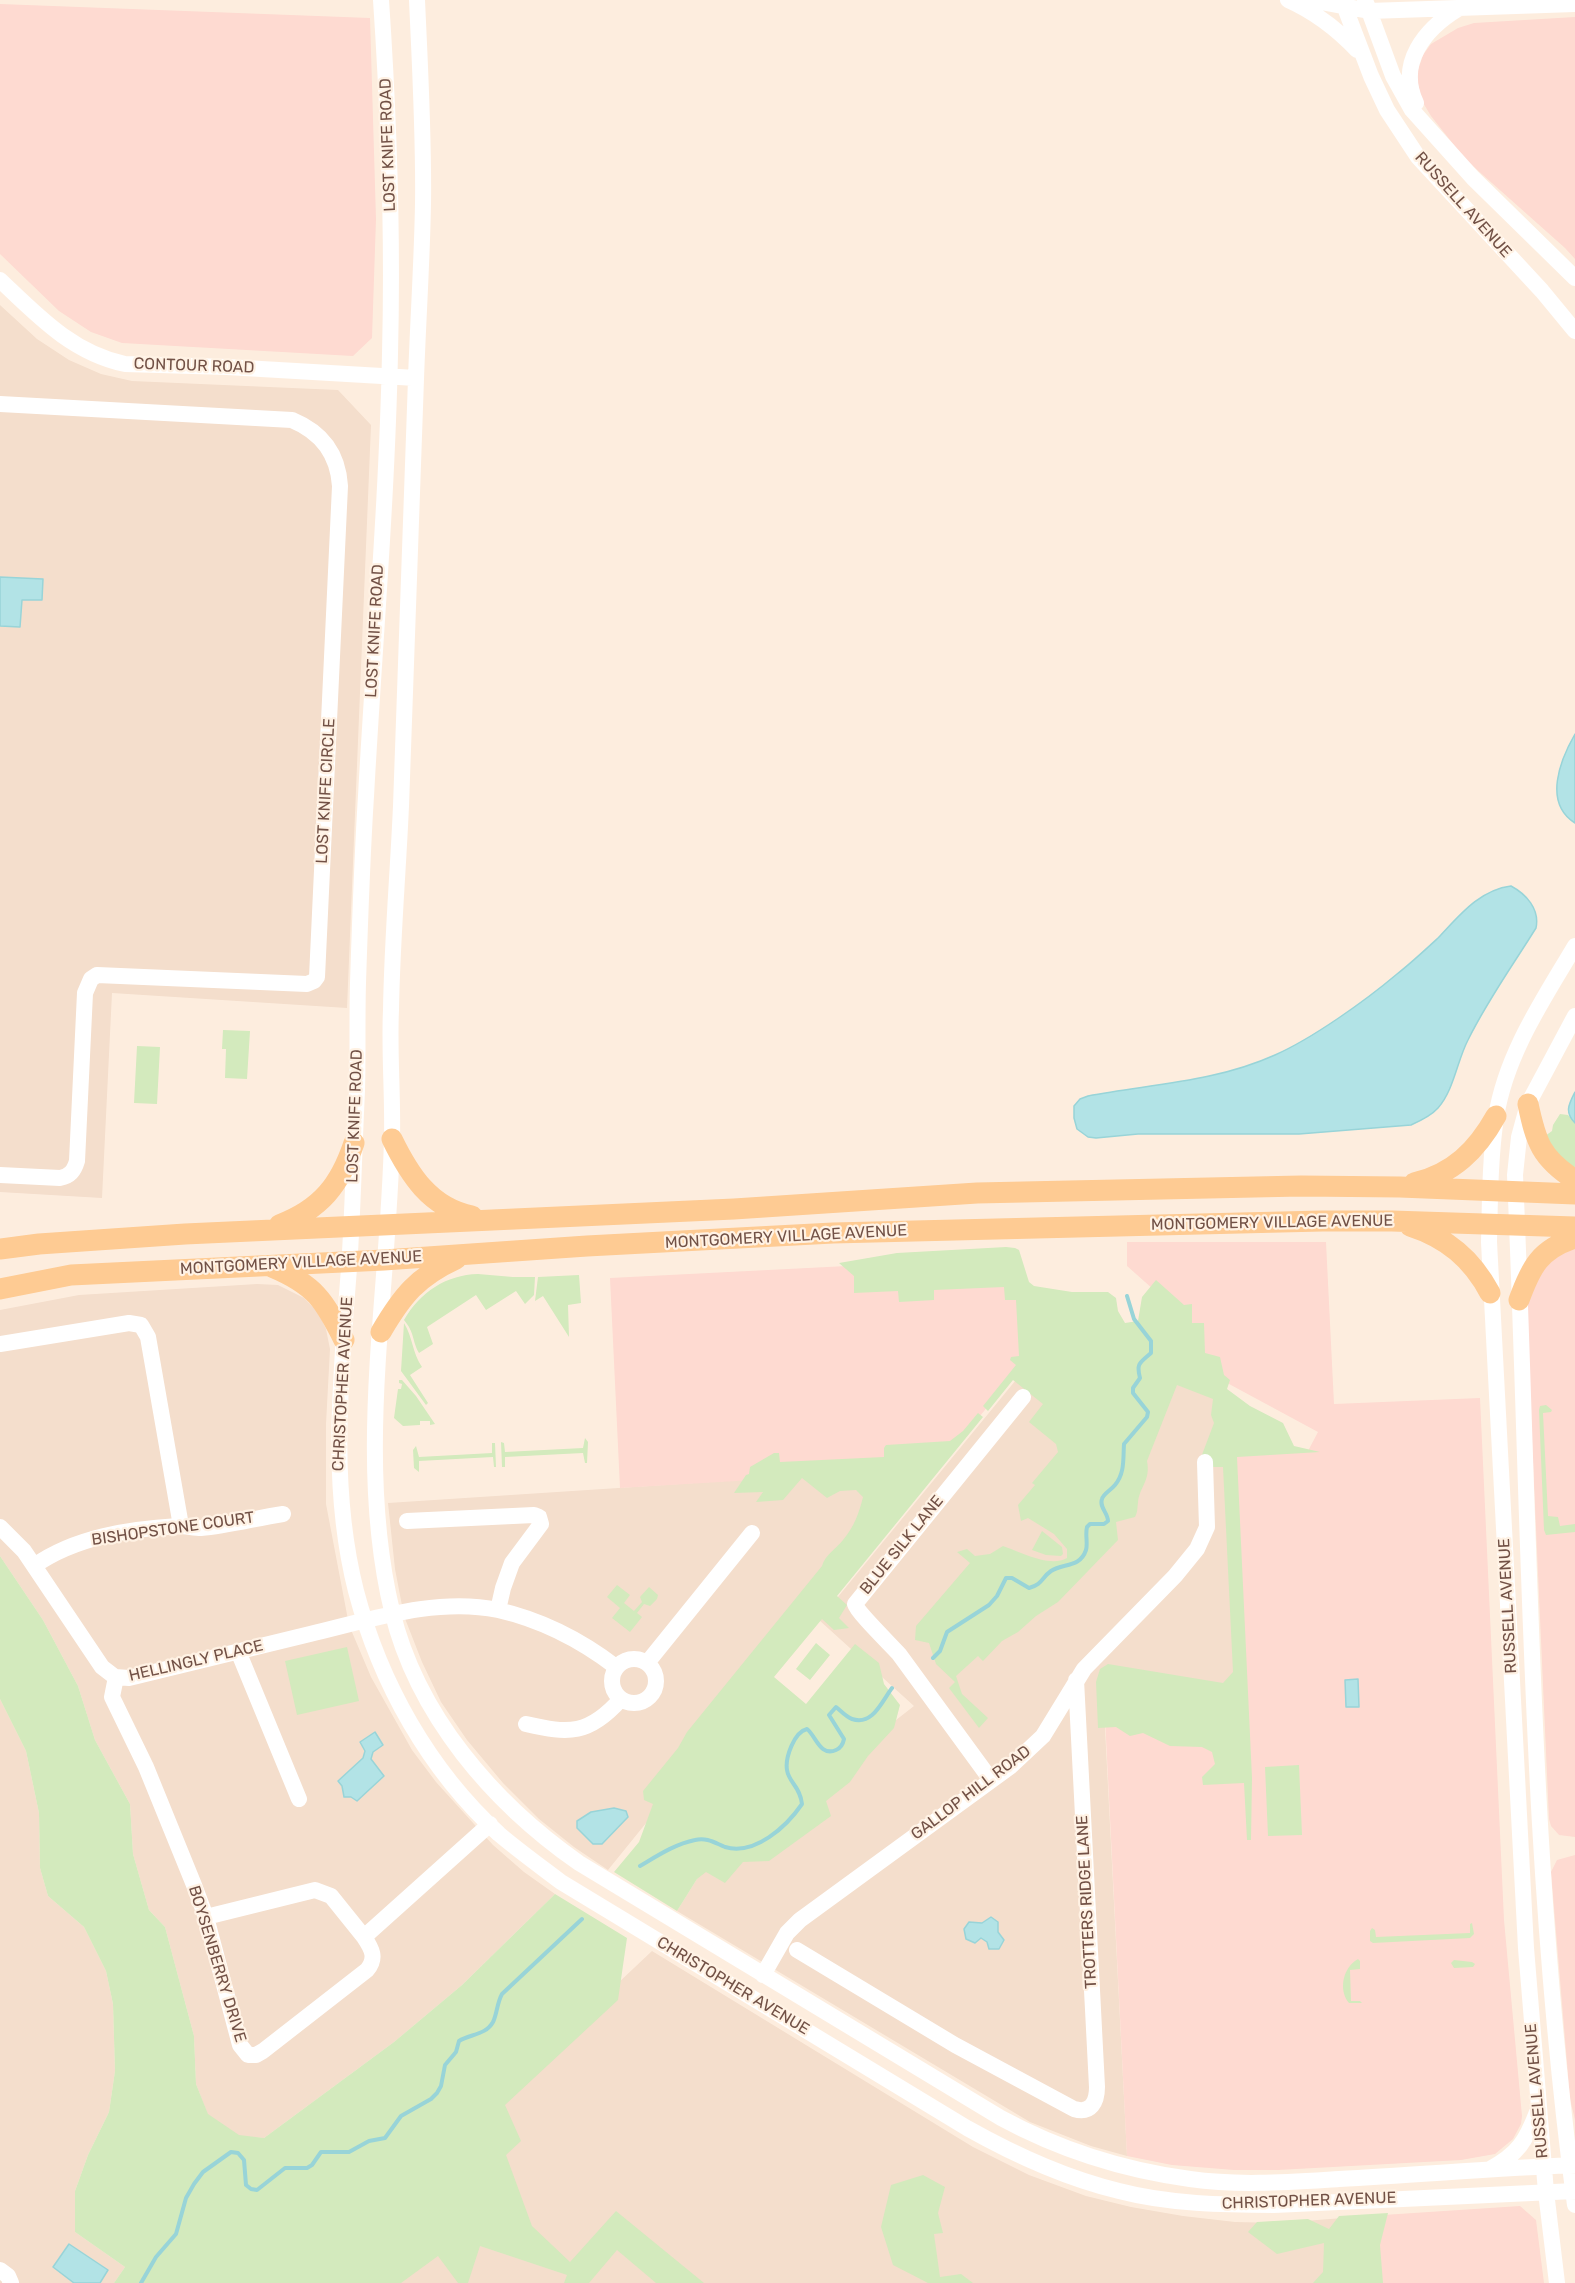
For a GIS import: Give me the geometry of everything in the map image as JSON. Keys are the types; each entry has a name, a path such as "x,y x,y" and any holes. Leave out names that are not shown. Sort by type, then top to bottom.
{"main road":[{"path":"1528,1104 1541,1150 1549,1161 1575,1180"},
{"path":"1400,1187 1426,1180 1461,1162 1487,1134 1496,1116"},
{"path":"392,1138 404,1165 420,1187 433,1198 461,1214 490,1219"},
{"path":"266,1230 298,1218 322,1200 343,1172 354,1143"},
{"name":"MONTGOMERY VILLAGE AVENUE","path":"0,1249 128,1238 266,1230 734,1209 977,1193 1301,1186 1400,1187 1575,1194"},
{"path":"1392,1221 1420,1229 1463,1254 1480,1273 1490,1293"},
{"name":"MONTGOMERY VILLAGE AVENUE","path":"0,1290 71,1275 349,1262 833,1233 1113,1225 1392,1221 1575,1227"},
{"path":"1519,1300 1527,1276 1542,1256 1561,1242 1575,1238"},
{"path":"381,1332 394,1310 414,1285 434,1269 467,1254"},
{"path":"269,1266 294,1276 316,1292 327,1307 344,1340"}],"street":[{"name":"LOST KNIFE ROAD","path":"349,1262 365,802 390,376 390,229 381,0"},
{"name":"LOST KNIFE ROAD","path":"384,1260 392,1138 390,1013 401,804 423,203 417,0"},
{"path":"1288,0 1308,9 1322,19 1342,35 1364,58"},
{"path":"1310,0 1343,4 1458,9 1575,4"},
{"name":"RUSSELL AVENUE","path":"1343,4 1387,110 1418,157 1542,291 1575,331"},
{"name":"RUSSELL AVENUE","path":"1367,5 1393,76 1412,110 1473,178 1575,278"},
{"path":"1432,133 1412,95 1409,84 1411,65 1419,44 1430,29 1458,9"},
{"name":"CONTOUR ROAD","path":"0,280 45,323 77,346 108,360 125,364 227,367 416,378"},
{"name":"LOST KNIFE CIRCLE","path":"0,404 292,420 314,431 327,445 336,462 340,486 317,977 307,984 97,975 87,986 85,993 75,1168 66,1177 60,1178 0,1175"},
{"name":"RUSSELL AVENUE","path":"1557,2283 1546,2192 1526,1942 1490,1293 1489,1225 1496,1116 1513,1060 1525,1033 1575,946"},
{"name":"RUSSELL AVENUE","path":"1574,2196 1570,2127 1548,1940 1542,1852 1528,1566 1515,1175 1518,1147 1528,1104 1575,1016"},
{"name":"CHRISTOPHER AVENUE","path":"384,1260 374,1482 382,1560 393,1614 412,1668 431,1707 453,1741 491,1787 521,1818 551,1843 579,1863 1001,2118 1039,2137 1112,2163 1190,2179 1269,2182 1573,2165"},
{"name":"CHRISTOPHER AVENUE","path":"349,1262 338,1477 344,1535 364,1621 386,1678 413,1727 434,1758 457,1788 490,1824 561,1882 967,2128 1007,2150 1062,2174 1121,2192 1235,2205 1546,2192 1574,2196"},
{"path":"0,1344 129,1323 141,1325 148,1337 181,1526"},
{"name":"BLUE SILK LANE","path":"990,1780 898,1654 857,1611 855,1606 1023,1397"},
{"name":"GALLOP HILL ROAD","path":"763,1975 782,1941 800,1920 1023,1756 1043,1736 1076,1680 1091,1661 1175,1576 1197,1550 1207,1527 1205,1462"},
{"name":"BISHOPSTONE COURT","path":"34,1566 56,1551 75,1543 135,1532 181,1526 200,1528 283,1514"},
{"path":"407,1521 532,1515 539,1517 541,1524 507,1573 498,1610"},
{"name":"HELLINGLY PLACE","path":"0,1527 17,1542 102,1667 116,1677 129,1678 393,1614 440,1608 498,1610 558,1631 583,1644 616,1667"},
{"path":"647,1663 752,1533"},
{"path":"238,1652 299,1799"},
{"path":"629,1659 647,1663 656,1679 653,1693 644,1701 636,1703 621,1699 614,1692 612,1685 616,1667 629,1659"},
{"name":"BOYSENBERRY DRIVE","path":"116,1677 112,1692 114,1702 155,1788 206,1917 240,2045 245,2052 252,2056 264,2051 367,1970 374,1955 364,1937"},
{"name":"TROTTERS RIDGE LANE","path":"797,1950 955,2045 1077,2110 1091,2107 1097,2092 1076,1680"},
{"path":"525,1724 559,1731 582,1729 603,1717 621,1699"},
{"path":"206,1917 315,1890 331,1896 364,1937 490,1824"},
{"path":"1485,2171 1511,2156 1521,2146 1529,2134 1539,2109"},
{"path":"0,2270 8,2276 12,2283"}],"shaded area":[{"path":"0,4 370,18 376,219 372,338 353,356 122,343 91,332 59,311 0,254"},
{"path":"1575,17 1575,259 1465,159 1422,101 1418,70 1423,55 1431,44 1458,28 1474,23"},
{"path":"0,305 37,339 69,360 101,374 132,381 338,390 371,425 347,1008 112,993 102,1198 0,1192"},
{"path":"1127,1242 1326,1242 1334,1404 1480,1398 1504,1920 1522,2116 1521,2124 1513,2139 1495,2154 1461,2160 1278,2170 1234,2170 1172,2165 1127,2156 1105,1718 1246,1745 1230,1455 1308,1451 1318,1432 1192,1364 1189,1321 1127,1266"},
{"path":"1575,1245 1575,1837 1559,1835 1551,1826 1549,1819 1526,1305 1536,1270"},
{"path":"1017,1252 1023,1363 937,1469 620,1488 610,1278 847,1266"},
{"path":"257,1284 278,1285 304,1298 318,1312 326,1329 330,1349 326,1424 326,1504 349,1625 371,1677 412,1750 436,1782 493,1845 524,1872 555,1894 462,1985 394,2042 264,2138 239,2136 208,2115 196,2084 194,2036 165,1927 149,1910 133,1854 130,1804 95,1740 78,1686 43,1620 0,1556 0,1310 79,1295"},
{"path":"1160,1359 1227,1395 1242,1696 1102,1670 1127,2156 1091,2146 1030,2122 677,1911 702,1871 914,1706 819,1620 1020,1375"},
{"path":"864,1472 903,1506 608,1870 539,1819 503,1783 467,1740 441,1702 404,1616 395,1569 388,1503"},
{"path":"0,1699 26,1751 39,1813 40,1868 48,1896 84,1927 106,1971 113,2004 115,2071 109,2112 88,2155 75,2191 75,2232 125,2267 114,2283 0,2283"},
{"path":"1575,1855 1575,2120 1570,2099 1551,1872 1557,1860"},
{"path":"652,1951 973,2147 1029,2175 1086,2196 1183,2216 1235,2222 1279,2223 1368,2216 1369,2283 300,2283"},
{"path":"1520,2206 1536,2220 1544,2283 1369,2283 1368,2216"}],"green space":[{"path":"223,1030 250,1031 247,1079 225,1078 226,1049 222,1049"},
{"path":"137,1046 160,1047 157,1104 134,1103"},
{"path":"1560,1114 1568,1115 1575,1123 1575,1167 1561,1160 1545,1136 1552,1131"},
{"path":"1006,1247 1019,1250 1029,1282 1034,1286 1072,1292 1108,1292 1116,1298 1118,1311 1125,1323 1138,1321 1142,1297 1156,1280 1184,1305 1192,1304 1192,1323 1204,1323 1205,1353 1220,1357 1224,1375 1230,1380 1227,1389 1250,1406 1283,1423 1294,1446 1320,1452 1237,1457 1252,1778 1251,1840 1247,1840 1244,1783 1203,1785 1202,1777 1215,1764 1212,1752 1202,1747 1170,1746 1143,1733 1130,1736 1116,1727 1098,1728 1096,1682 1100,1669 1108,1664 1223,1683 1233,1672 1223,1467 1212,1467 1200,1460 1214,1423 1211,1415 1213,1399 1177,1385 1147,1461 1146,1479 1139,1497 1136,1515 1116,1522 1118,1540 1058,1602 1002,1641 983,1661 978,1656 956,1676 962,1694 988,1718 979,1728 949,1688 955,1682 936,1664 929,1643 915,1640 916,1626 970,1563 957,1552 967,1549 975,1556 990,1554 1003,1546 1044,1560 1060,1561 1067,1558 1067,1549 1054,1534 1028,1518 1021,1521 1018,1505 1035,1485 1032,1483 1058,1452 1056,1444 1029,1422 1043,1404 1013,1380 988,1411 983,1406 1016,1365 1010,1360 1011,1357 1019,1356 1016,1300 1005,1300 1004,1287 934,1290 934,1300 899,1302 898,1291 854,1293 854,1276 839,1263 897,1253"},
{"path":"478,1274 535,1277 534,1295 525,1304 516,1291 486,1310 476,1295 427,1327 433,1344 419,1353 404,1320 410,1310 435,1287 455,1278"},
{"path":"579,1275 581,1303 568,1305 569,1337 543,1296 535,1301 538,1277"},
{"path":"404,1323 422,1367 410,1375 428,1403 426,1405 401,1371"},
{"path":"399,1380 402,1380 416,1396 435,1424 430,1425 430,1421 420,1421 420,1425 403,1426 394,1418 398,1389 401,1389 402,1384"},
{"path":"1546,1405 1552,1410 1543,1413 1548,1516 1558,1517 1560,1526 1575,1524 1575,1532 1546,1535 1544,1530 1539,1410 1540,1406"},
{"path":"978,1413 983,1417 837,1596 847,1605 839,1618 849,1628 834,1630 822,1619 774,1677 806,1704 855,1644 879,1663 884,1684 900,1705 894,1728 868,1756 850,1782 826,1801 831,1816 769,1861 743,1862 725,1883 706,1872 697,1879 677,1911 614,1872 639,1842 653,1804 644,1800 643,1791 678,1748 687,1732 822,1566 828,1555 847,1535 860,1509 863,1497 856,1490 840,1491 827,1498 802,1478 783,1500 756,1502 763,1492 734,1493 749,1474 750,1467 774,1453 779,1453 780,1462 884,1457 886,1445 950,1441 963,1431"},
{"path":"585,1438 588,1442 587,1463 585,1463 583,1453 505,1457 505,1467 502,1467 501,1442 504,1443 505,1452 583,1448"},
{"path":"492,1443 495,1443 496,1467 494,1467 493,1457 419,1461 419,1472 414,1468 413,1450 416,1446 419,1457 492,1453"},
{"path":"1042,1531 1062,1547 1061,1556 1046,1555 1032,1550"},
{"path":"0,1556 43,1620 78,1686 95,1740 130,1804 133,1854 149,1910 165,1927 194,2036 196,2084 208,2114 239,2135 264,2138 394,2042 462,1985 555,1894 627,1938 618,2000 505,2105 521,2141 506,2155 532,2226 570,2262 616,2211 704,2283 656,2283 617,2250 589,2283 564,2283 567,2275 480,2246 468,2283 458,2283 438,2256 401,2283 114,2283 125,2267 75,2232 75,2191 88,2155 109,2112 115,2071 113,2004 106,1971 84,1927 48,1896 40,1868 39,1813 26,1751 0,1699"},
{"path":"617,1585 630,1595 624,1603 634,1611 642,1602 640,1597 649,1587 658,1595 650,1606 644,1604 637,1613 642,1617 630,1632 612,1618 620,1608 607,1597"},
{"path":"816,1643 830,1655 810,1680 796,1669"},
{"path":"347,1647 359,1701 297,1715 285,1661"},
{"path":"1299,1765 1302,1835 1268,1836 1265,1767"},
{"path":"1472,1923 1474,1934 1470,1938 1373,1943 1370,1941 1372,1928 1375,1930 1376,1937 1470,1933"},
{"path":"1358,1959 1360,1969 1350,1970 1351,2001 1362,2003 1349,2003 1344,1992 1344,1979 1349,1967"},
{"path":"1454,1960 1475,1964 1473,1967 1454,1968 1451,1963"},
{"path":"923,2175 945,2187 938,2213 943,2233 934,2234 940,2277 961,2274 973,2283 928,2283 893,2265 881,2227 891,2185"},
{"path":"1388,2213 1380,2245 1383,2283 1313,2283 1323,2272 1324,2243 1277,2254 1248,2232 1257,2222 1308,2219 1329,2229 1339,2216"}],"water":[{"path":"0,577 43,579 42,600 22,600 20,627 0,626"},
{"path":"1575,734 1575,823 1565,814 1559,804 1557,781 1564,756"},
{"path":"1511,886 1522,893 1534,908 1536,928 1475,1026 1464,1048 1448,1093 1435,1111 1425,1118 1411,1125 1299,1134 1138,1134 1096,1138 1088,1137 1077,1129 1074,1106 1080,1099 1206,1077 1252,1064 1290,1048 1338,1018 1384,985 1423,952 1479,898 1500,888"},
{"path":"1575,1092 1575,1123 1569,1112 1569,1104"},
{"path":"1358,1679 1359,1707 1346,1707 1345,1680"},
{"path":"375,1732 383,1745 373,1752 371,1759 384,1776 357,1801 351,1797 344,1797 342,1786 338,1781 363,1758 365,1751 360,1742"},
{"path":"614,1808 626,1811 628,1817 602,1844 593,1844 577,1828 577,1821 591,1812"},
{"path":"991,1917 998,1922 998,1932 1004,1940 999,1949 989,1949 987,1942 981,1938 975,1943 966,1939 964,1929 969,1922 982,1923"},
{"path":"69,2244 108,2270 100,2283 74,2283 53,2267"}],"waterway":[{"path":"933,1658 940,1651 947,1632 989,1605 997,1596 1006,1578 1012,1578 1029,1588 1037,1585 1051,1571 1080,1560 1086,1550 1087,1527 1090,1524 1104,1524 1108,1521 1102,1499 1120,1476 1124,1444 1147,1417 1148,1412 1133,1393 1133,1388 1140,1378 1138,1369 1140,1364 1151,1353 1151,1341 1134,1319 1127,1296"},
{"path":"640,1866 673,1847 695,1840 707,1840 736,1849 759,1843 779,1830 802,1804 787,1770 789,1753 794,1740 807,1729 826,1751 838,1749 842,1746 844,1739 829,1715 836,1707 852,1719 866,1719 876,1711 892,1688"},
{"path":"141,2283 156,2257 176,2234 186,2198 203,2172 231,2152 238,2153 244,2160 246,2185 257,2190 285,2168 307,2168 321,2152 349,2152 369,2141 385,2138 401,2116 431,2099 437,2093 441,2086 445,2065 456,2052 459,2041 482,2032 490,2026 502,1994 582,1919"}]}
